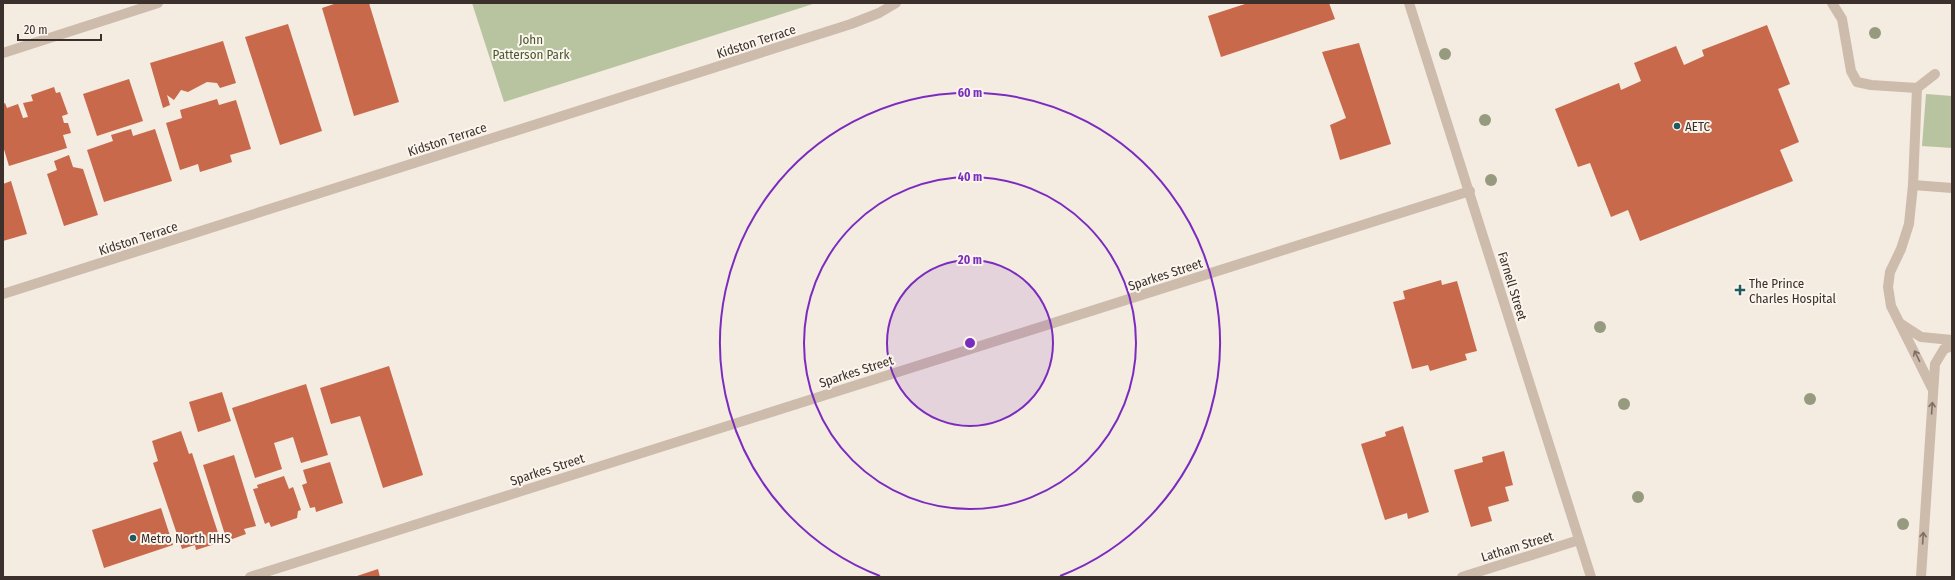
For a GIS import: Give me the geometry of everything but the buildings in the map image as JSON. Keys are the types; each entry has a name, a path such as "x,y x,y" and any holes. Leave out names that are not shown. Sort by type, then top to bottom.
{"street":[{"path":"3,53 158,3"},
{"name":"Kidston Terrace","path":"3,294 851,24 879,13 896,3"},
{"name":"Farnell Street","path":"1409,3 1470,191 1591,577"},
{"path":"1832,3 1842,19 1851,71 1857,82 1871,85 1917,88 1935,74"},
{"path":"1917,88 1913,185 1909,224 1902,249 1890,272 1888,287 1891,306 1933,390"},
{"path":"1913,185 1952,188"},
{"name":"Sparkes Street","path":"250,577 1470,191"},
{"path":"1900,323 1921,337 1952,340"},
{"path":"1921,577 1935,364 1944,349 1952,346"},
{"name":"Latham Street","path":"1462,577 1579,540"}],"green space":[{"name":"John Patterson Park","path":"472,3 816,3 504,102"},
{"path":"1926,94 1952,96 1952,148 1922,146"}],"place":[{"name":"AETC","path":"1677,126"},
{"name":"The Prince Charles Hospital","path":"1740,290"},
{"name":"Metro North HHS","path":"133,538"}]}
